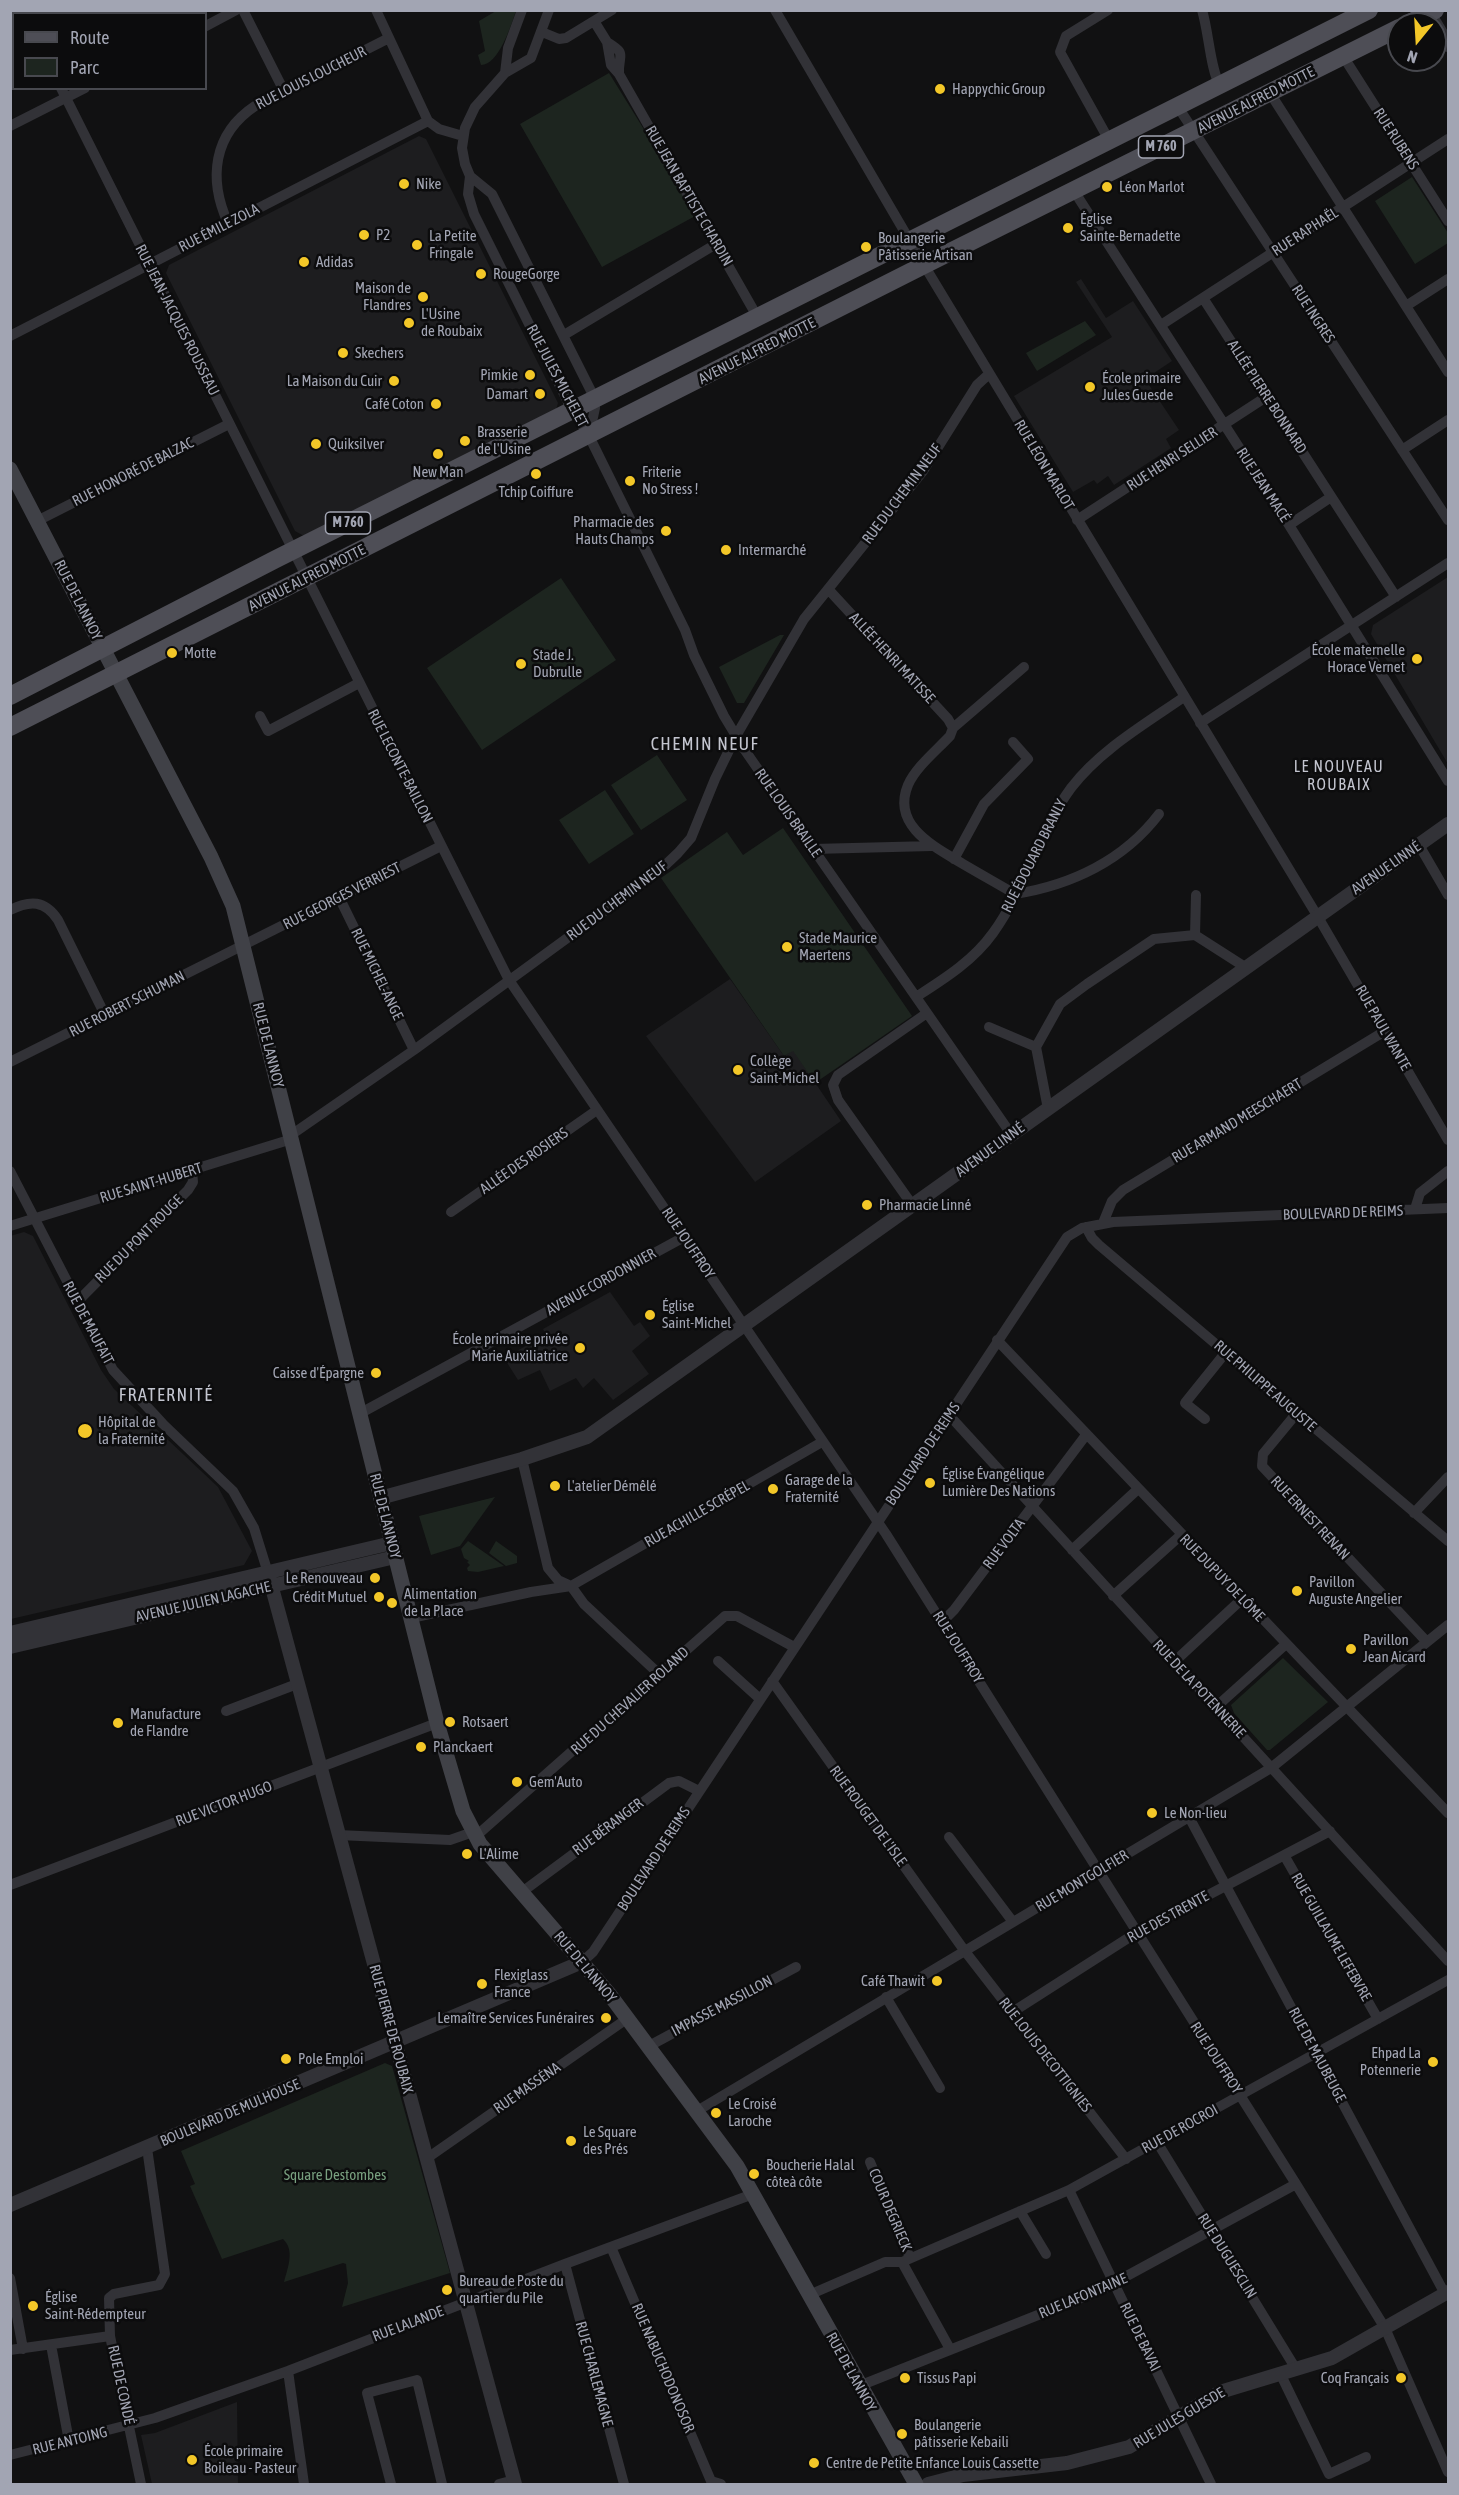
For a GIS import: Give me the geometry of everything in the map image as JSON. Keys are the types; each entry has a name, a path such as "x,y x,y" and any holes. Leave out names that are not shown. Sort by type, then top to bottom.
{"main road":[{"name":"AVENUE ALFRED MOTTE","path":"103,650 293,551 1369,10"},
{"name":"AVENUE ALFRED MOTTE","path":"116,674 924,265 1387,34"},
{"name":"RUE DE LANNOY","path":"10,469 225,887 237,918 437,1723 453,1780 474,1834 486,1852 628,2018 738,2168 916,2484"},
{"name":"M 760","path":"10,696 103,650"},
{"name":"M 760","path":"10,727 116,674"}],"street":[{"path":"207,25 237,10"},
{"path":"243,10 284,91"},
{"path":"376,10 428,121 439,129 463,136 471,113 505,73 529,60 549,10"},
{"path":"505,73 508,48 522,10"},
{"path":"542,32 564,39 612,10"},
{"name":"RUE LÉON MARLOT","path":"775,10 924,265 1318,917"},
{"path":"1108,10 1066,36 1060,52 1061,58 1110,142"},
{"path":"1202,10 1220,86"},
{"name":"RUE JEAN BAPTISTE CHARDIN","path":"594,21 607,42 611,65 619,74 759,318"},
{"name":"RUE LOUIS LOUCHEUR","path":"228,223 218,199 215,179 223,145 232,127 244,114 284,91 389,38"},
{"name":"RUE RUBENS","path":"1343,56 1449,221"},
{"path":"10,126 63,94 78,90"},
{"path":"1270,93 1449,372"},
{"name":"RUE JEAN-JACQUES ROUSSEAU","path":"63,94 293,551"},
{"name":"RUE INGRES","path":"1178,107 1449,520"},
{"name":"RUE ÉMILE ZOLA","path":"10,336 428,121"},
{"name":"RUE JULES MICHELET","path":"463,136 463,156 470,176 468,194 474,214 573,410 589,436"},
{"name":"RUE RAPHAËL","path":"1161,325 1449,139"},
{"name":"RUE JULES MICHELET","path":"470,176 492,194 594,399 594,415 589,436"},
{"name":"RUE JEAN MACÉ","path":"1074,190 1289,525 1449,781"},
{"path":"564,335 716,244"},
{"path":"1406,306 1449,279"},
{"name":"ALLÉE PIERRE BONNARD","path":"1203,298 1396,597"},
{"name":"RUE DU CHEMIN NEUF","path":"291,1137 659,871 678,854 694,832 715,779 736,736 802,623 917,478 977,384 990,374"},
{"name":"RUE HENRI SELLIER","path":"1077,520 1266,397"},
{"path":"1402,450 1449,420"},
{"name":"RUE HONORÉ DE BALZAC","path":"36,521 229,424"},
{"name":"RUE LOUIS BRAILLE","path":"589,436 685,630 694,656 736,736 1011,1134"},
{"path":"1289,525 1330,497"},
{"name":"RUE LECONTE-BAILLON","path":"293,551 509,980"},
{"path":"1200,723 1449,563"},
{"name":"ALLÉE HENRI MATISSE","path":"828,589 948,719 953,728"},
{"path":"1024,667 953,728 950,736 914,776 904,798 908,819 923,840 1015,894 1036,890 1098,868 1139,839 1159,814"},
{"path":"260,716 268,731 359,683"},
{"name":"RUE ÉDOUARD BRANLY","path":"916,997 962,966 998,926 1053,816 1077,781 1105,753 1184,697"},
{"path":"954,859 984,804 1028,759 1013,742"},
{"name":"AVENUE LINNÉ","path":"380,1498 522,1459 587,1437 1449,824"},
{"path":"1419,845 1449,895"},
{"name":"RUE GEORGES VERRIEST","path":"244,945 441,846"},
{"path":"813,849 932,846"},
{"path":"1195,935 1197,895"},
{"name":"RUE MICHEL-ANGE","path":"339,897 414,1050"},
{"path":"10,910 36,902 50,909 105,1015"},
{"name":"RUE PAUL WANTE","path":"1318,917 1449,1140"},
{"path":"1048,1109 1036,1047 1060,1004 1087,984 1154,939 1195,935 1245,967"},
{"name":"RUE ROBERT SCHUMAN","path":"10,1062 244,945"},
{"name":"RUE JOUFFROY","path":"509,980 877,1522 942,1622 1385,2328 1449,2472"},
{"path":"913,1206 838,1100 833,1085 838,1075 927,1012"},
{"path":"989,1027 1036,1047"},
{"name":"RUE ARMAND MEESCHAERT","path":"1103,1223 1112,1201 1124,1190 1385,1031"},
{"name":"ALLÉE DES ROSIERS","path":"451,1212 597,1110"},
{"name":"RUE SAINT-HUBERT","path":"10,1226 192,1171 291,1137"},
{"name":"RUE DU PONT ROUGE","path":"77,1302 188,1190 193,1182 192,1171"},
{"name":"RUE DE MAUFAIT","path":"10,1172 109,1364 120,1380 168,1429 224,1479 239,1499 254,1528 270,1579"},
{"name":"BOULEVARD DE REIMS","path":"1415,1209 1420,1193 1449,1172"},
{"name":"BOULEVARD DE REIMS","path":"582,1962 592,1952 997,1340 1062,1243 1072,1232 1103,1223 1449,1208"},
{"name":"RUE PHILIPPE AUGUSTE","path":"1086,1227 1099,1245 1257,1377 1296,1414 1449,1541"},
{"name":"AVENUE CORDONNIER","path":"359,1414 684,1237"},
{"name":"RUE DUPUY DE LÔME","path":"997,1340 1242,1599 1449,1813"},
{"path":"1205,1419 1185,1403 1226,1352"},
{"name":"RUE ERNEST RENAN","path":"1296,1414 1263,1454 1262,1466 1427,1642"},
{"name":"RUE DE LA POTENNERIE","path":"949,1415 1449,1962"},
{"name":"RUE VOLTA","path":"942,1622 954,1610 1086,1434"},
{"name":"RUE ACHILLE SCRÉPEL","path":"571,1586 822,1442"},
{"path":"522,1459 548,1568 558,1580 571,1586 584,1604 659,1674"},
{"path":"1414,1513 1449,1477"},
{"path":"1072,1550 1138,1489"},
{"path":"1113,1596 1181,1535"},
{"name":"AVENUE JULIEN LAGACHE","path":"10,1633 270,1579 394,1550"},
{"path":"531,1592 543,1582 548,1568"},
{"name":"AVENUE JULIEN LAGACHE","path":"10,1647 270,1579"},
{"name":"RUE PIERRE DE ROUBAIX","path":"270,1579 515,2482"},
{"path":"411,1618 531,1592 571,1586"},
{"path":"1174,1662 1242,1599"},
{"name":"RUE DU CHEVALIER ROLAND","path":"474,1834 579,1747 720,1619 729,1615 737,1616 795,1647"},
{"name":"RUE MONTGOLFIER","path":"697,2111 1271,1768 1449,1625"},
{"path":"1216,1707 1286,1644"},
{"path":"718,1661 760,1699"},
{"name":"RUE ROUGET DE L'ISLE","path":"772,1682 964,1950"},
{"path":"226,1711 297,1684"},
{"name":"RUE VICTOR HUGO","path":"10,1885 437,1723"},
{"name":"RUE BÉRANGER","path":"522,1892 669,1783 683,1782 699,1791"},
{"name":"RUE DE MAUBEUGE","path":"1189,1817 1447,2293"},
{"name":"RUE DES TRENTE","path":"1011,2013 1136,1933 1330,1831"},
{"path":"338,1835 450,1840 474,1834"},
{"path":"949,1837 1013,1922"},
{"name":"RUE GUILLAUME LEFEBVRE","path":"1284,1855 1378,2019"},
{"name":"RUE LOUIS DECOTTIGNIES","path":"964,1950 1126,2159"},
{"name":"BOULEVARD DE MULHOUSE","path":"10,2205 582,1962"},
{"name":"IMPASSE MASSILLON","path":"649,2046 796,1967"},
{"name":"RUE DE ROCROI","path":"809,2295 885,2262 906,2260 1069,2190 1449,1980"},
{"path":"886,1997 940,2088"},
{"name":"RUE MASSÉNA","path":"426,2159 628,2018"},
{"name":"RUE DUGUESCLIN","path":"1157,2142 1296,2369"},
{"name":"RUE DE CONDÉ","path":"141,2484 110,2336 110,2295 159,2285 165,2274 147,2148"},
{"name":"COUR DEGRIECK","path":"870,2162 906,2260 950,2349"},
{"name":"RUE LAFONTAINE","path":"859,2386 1115,2284 1296,2184"},
{"name":"RUE DE BAVAI","path":"1069,2190 1211,2484"},
{"name":"RUE LALANDE","path":"129,2426 288,2371 753,2194"},
{"path":"1020,2211 1046,2254"},
{"name":"RUE NABUCHODONOSOR","path":"611,2247 712,2483"},
{"name":"RUE CHARLEMAGNE","path":"565,2264 624,2484"},
{"path":"10,2278 23,2349"},
{"name":"RUE JULES GUESDE","path":"928,2484 956,2476 1055,2466 1135,2445 1220,2392 1339,2355 1447,2293"},
{"path":"10,2350 110,2336"},
{"path":"51,2345 69,2441"},
{"path":"288,2371 304,2484"},
{"path":"1280,2373 1329,2474 1366,2457"},
{"path":"391,2484 367,2393 417,2380 442,2484"},
{"name":"RUE ANTOING","path":"10,2455 129,2426"},
{"path":"500,2484 515,2482"}],"shaded area":[{"path":"419,136 426,139 558,403 556,410 304,536 295,531 166,273 169,265"},
{"name":"École primaire Jules Guesde","path":"1081,279 1106,318 1133,301 1172,361 1145,379 1179,430 1166,439 1171,448 1114,485 1108,476 1097,484 1094,480 1073,492 1014,396 1112,337 1076,282"},
{"name":"École maternelle Horace Vernet","path":"1448,577 1448,764 1371,634 1373,625"},
{"name":"Collège Saint-Michel","path":"730,979 784,1056 793,1050 841,1121 755,1182 646,1036"},
{"name":"Hôpital de la Fraternité","path":"24,1232 33,1236 101,1370 114,1389 218,1487 252,1551 244,1565 11,1619 10,1236"},
{"name":"École primaire privée Marie Auxiliatrice","path":"610,1292 634,1326 640,1322 650,1336 632,1351 649,1374 613,1400 594,1378 583,1388 576,1378 550,1391 540,1370 518,1380 504,1358 546,1335 543,1329"},
{"name":"École primaire Boileau - Pasteur","path":"237,2402 238,2484 152,2484 141,2435 155,2433"}],"green space":[{"path":"496,11 516,11 499,52 493,59 481,65 478,55 485,51 479,21"},
{"path":"609,73 697,215 602,267 520,124"},
{"path":"1412,177 1448,233 1448,243 1415,264 1375,201"},
{"path":"1085,321 1096,335 1037,371 1026,353"},
{"name":"Stade J. Dubrulle","path":"561,578 616,660 482,750 427,668"},
{"path":"784,635 744,703 737,703 719,667"},
{"path":"657,755 687,800 641,830 611,785"},
{"path":"605,790 634,834 589,864 559,820"},
{"name":"Stade Maurice Maertens","path":"783,828 912,1016 815,1083 793,1051 784,1056 661,878 727,832 743,855"},
{"path":"495,1497 460,1546 431,1555 419,1516"},
{"path":"468,1541 504,1566 478,1572 468,1571 467,1568 470,1565 467,1562 469,1561 464,1558 461,1549"},
{"path":"496,1541 517,1556 517,1563 506,1566 489,1553"},
{"path":"1283,1658 1328,1702 1270,1750 1267,1750 1234,1713 1231,1705"},
{"name":"Square Destombes","path":"385,2063 392,2066 450,2273 342,2307 348,2283 346,2264 284,2282 290,2253 283,2239 222,2259 190,2186 195,2184 181,2151"}],"place":[{"name":"Happychic Group","path":"940,89"},
{"name":"Nike","path":"404,184"},
{"name":"Léon Marlot","path":"1107,187"},
{"name":"Église Sainte-Bernadette","path":"1068,228"},
{"name":"P2","path":"364,235"},
{"name":"La Petite Fringale","path":"417,245"},
{"name":"Boulangerie Pâtisserie Artisan","path":"866,247"},
{"name":"Adidas","path":"304,262"},
{"name":"RougeGorge","path":"481,274"},
{"name":"Maison de Flandres","path":"423,297"},
{"name":"L'Usine de Roubaix","path":"409,323"},
{"name":"Skechers","path":"343,353"},
{"name":"Pimkie","path":"530,375"},
{"name":"La Maison du Cuir","path":"394,381"},
{"name":"École primaire Jules Guesde","path":"1090,387"},
{"name":"Damart","path":"540,394"},
{"name":"Café Coton","path":"436,404"},
{"name":"Brasserie de l'Usine","path":"465,441"},
{"name":"Quiksilver","path":"316,444"},
{"name":"New Man","path":"438,454"},
{"name":"Tchip Coiffure","path":"536,474"},
{"name":"Friterie No Stress !","path":"630,481"},
{"name":"Pharmacie des Hauts Champs","path":"666,531"},
{"name":"Intermarché","path":"726,550"},
{"name":"Motte","path":"172,653"},
{"name":"École maternelle Horace Vernet","path":"1417,659"},
{"name":"Stade J. Dubrulle","path":"521,664"},
{"name":"Stade Maurice Maertens","path":"787,947"},
{"name":"Collège Saint-Michel","path":"738,1070"},
{"name":"Pharmacie Linné","path":"867,1205"},
{"name":"Église Saint-Michel","path":"650,1315"},
{"name":"École primaire privée Marie Auxiliatrice","path":"580,1348"},
{"name":"Caisse d'Épargne","path":"376,1373"},
{"name":"Hôpital de la Fraternité","path":"85,1431"},
{"name":"Église Évangélique Lumière Des Nations","path":"930,1483"},
{"name":"L'atelier Démêlé","path":"555,1486"},
{"name":"Garage de la Fraternité","path":"773,1489"},
{"name":"Le Renouveau","path":"375,1578"},
{"name":"Pavillon Auguste Angelier","path":"1297,1591"},
{"name":"Crédit Mutuel","path":"379,1597"},
{"name":"Alimentation de la Place","path":"392,1603"},
{"name":"Pavillon Jean Aicard","path":"1351,1649"},
{"name":"Rotsaert","path":"450,1722"},
{"name":"Manufacture de Flandre","path":"118,1723"},
{"name":"Planckaert","path":"421,1747"},
{"name":"Gem'Auto","path":"517,1782"},
{"name":"Le Non-lieu","path":"1152,1813"},
{"name":"L'Alime","path":"467,1854"},
{"name":"Café Thawit","path":"937,1981"},
{"name":"Flexiglass France","path":"482,1984"},
{"name":"Lemaître Services Funéraires","path":"606,2018"},
{"name":"Pole Emploi","path":"286,2059"},
{"name":"Ehpad La Potennerie","path":"1433,2062"},
{"name":"Le Croisé Laroche","path":"716,2113"},
{"name":"Le Square des Prés","path":"571,2141"},
{"name":"Boucherie Halal côteà côte","path":"754,2174"},
{"name":"Bureau de Poste du quartier du Pile","path":"447,2290"},
{"name":"Église Saint-Rédempteur","path":"33,2306"},
{"name":"Tissus Papi","path":"905,2378"},
{"name":"Coq Français","path":"1401,2378"},
{"name":"Boulangerie pâtisserie Kebaili","path":"902,2434"},
{"name":"École primaire Boileau - Pasteur","path":"192,2460"},
{"name":"Centre de Petite Enfance Louis Cassette","path":"814,2463"}],"district":[{"name":"CHEMIN NEUF","path":"705,744"},
{"name":"LE NOUVEAU ROUBAIX","path":"1339,776"},
{"name":"FRATERNITÉ","path":"166,1395"}]}
